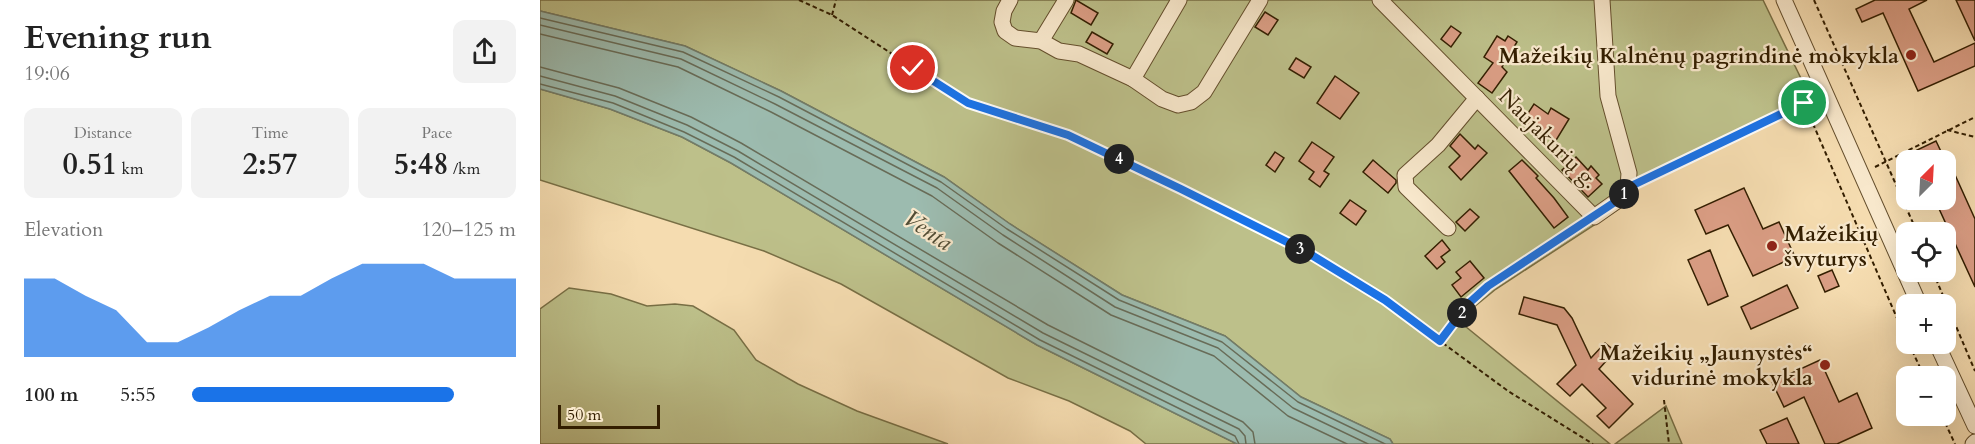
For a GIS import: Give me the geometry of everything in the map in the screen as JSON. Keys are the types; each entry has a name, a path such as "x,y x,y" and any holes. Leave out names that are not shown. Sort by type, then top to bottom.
{"street":[{"path":"1010,0 1004,11 1002,22 1005,31 1015,38 1041,41 1059,51 1079,54 1133,79 1162,99 1178,105 1191,102 1204,92 1260,0"},
{"path":"1041,41 1066,0"},
{"path":"1133,79 1179,0"},
{"name":"Naujakurių g.","path":"1380,0 1594,217 1621,198 1629,187 1629,173 1608,96 1602,0"},
{"path":"1784,0 1915,294"},
{"path":"1448,228 1406,187 1405,175 1438,145 1477,98"},
{"path":"1942,354 1975,426"}],"lane":[{"path":"1473,300 1488,286 1594,217"}],"path":[{"path":"799,0 832,15 968,103 1068,135 1305,251 1385,300 1508,391 1593,444"},
{"path":"832,15 836,0"},
{"path":"1814,0 1913,222"},
{"path":"1629,187 1804,103 1896,316"},
{"path":"1839,183 1887,162 1975,117"},
{"path":"1947,130 1975,137"},
{"path":"1937,282 1975,371"},
{"path":"1440,341 1473,300"},
{"path":"1665,400 1669,444"},
{"path":"1947,426 1955,444"}],"green space":[{"path":"540,0 1763,0 1809,95 1640,178 1631,201 1496,289 1460,322 1610,444 1393,444 1390,439 1301,397 1225,336 1122,295 1010,224 944,177 781,91 685,46 540,11"},
{"path":"540,89 610,109 682,137 731,163 1037,345 1237,444 1146,444 1130,431 1069,401 1008,378 841,284 764,251 540,180"},
{"path":"569,288 611,294 647,306 675,304 693,306 734,330 756,360 798,384 857,411 948,444 540,444 540,309"},
{"path":"1666,406 1682,444 1615,444"}],"water":[{"name":"Venta","path":"540,11 685,46 781,91 944,177 1010,224 1122,295 1225,336 1301,397 1390,439 1393,444 1237,444 1037,345 731,163 682,137 610,109 540,89"}],"building":[{"path":"1076,0 1098,13 1091,25 1071,13"},
{"path":"1875,0 1927,0 1909,9 1934,62 1975,43 1975,66 1918,91 1883,13 1862,22 1856,9"},
{"path":"1956,0 1975,0 1975,41"},
{"path":"1265,12 1278,20 1268,35 1255,27"},
{"path":"1451,26 1461,33 1451,47 1441,39"},
{"path":"1092,32 1113,44 1107,54 1086,42"},
{"path":"1497,36 1505,41 1508,36 1517,42 1502,67 1507,72 1492,93 1478,83 1493,63 1484,57"},
{"path":"1296,58 1311,67 1304,78 1289,69"},
{"path":"1335,76 1359,93 1340,119 1317,103"},
{"path":"1534,104 1548,114 1551,108 1569,119 1555,142 1523,121"},
{"path":"1460,134 1475,149 1478,145 1487,153 1461,180 1449,167 1460,156 1450,146"},
{"path":"1936,141 1940,150 1917,150"},
{"path":"1312,142 1334,157 1324,171 1329,174 1320,187 1309,179 1314,172 1299,161"},
{"path":"1275,152 1284,158 1275,172 1266,165"},
{"path":"1576,157 1588,170 1591,166 1599,175 1596,178 1602,184 1588,197 1562,170"},
{"path":"1373,160 1396,180 1388,193 1363,172"},
{"path":"1522,160 1538,176 1536,178 1568,217 1554,228 1509,171"},
{"path":"1956,177 1975,219 1975,287 1956,246 1956,222 1945,222 1940,210 1956,210"},
{"path":"1744,188 1763,229 1779,222 1795,257 1753,276 1728,225 1706,234 1695,210"},
{"path":"1350,200 1366,211 1356,225 1340,213"},
{"path":"1470,209 1479,217 1465,231 1456,222"},
{"path":"1442,240 1450,250 1441,257 1445,262 1437,269 1425,256"},
{"path":"1710,250 1728,296 1708,305 1688,260"},
{"path":"1470,261 1484,278 1461,297 1452,285 1461,278 1456,272"},
{"path":"1832,270 1839,286 1825,292 1818,276"},
{"path":"1787,285 1798,308 1751,329 1741,307"},
{"path":"1524,297 1564,308 1572,318 1591,358 1605,343 1615,351 1599,369 1633,404 1609,428 1597,416 1606,408 1582,384 1570,396 1557,384 1576,365 1557,325 1519,314"},
{"path":"1820,360 1839,402 1857,393 1872,428 1837,444 1825,444 1804,397 1784,407 1772,382"},
{"path":"1787,418 1799,444 1767,444 1760,430"}],"place":[{"name":"Mažeikių Kalnėnų pagrindinė mokykla","path":"1911,55"},
{"name":"Mažeikių švyturys","path":"1772,246"},
{"name":"Mažeikių „Jaunystės“ vidurinė mokykla","path":"1825,365"}],"route":[{"path":"913,68 968,103 1068,135 1305,251 1385,300 1440,341 1468,304 1488,286 1594,217 1621,198 1629,187 1804,103"}]}
